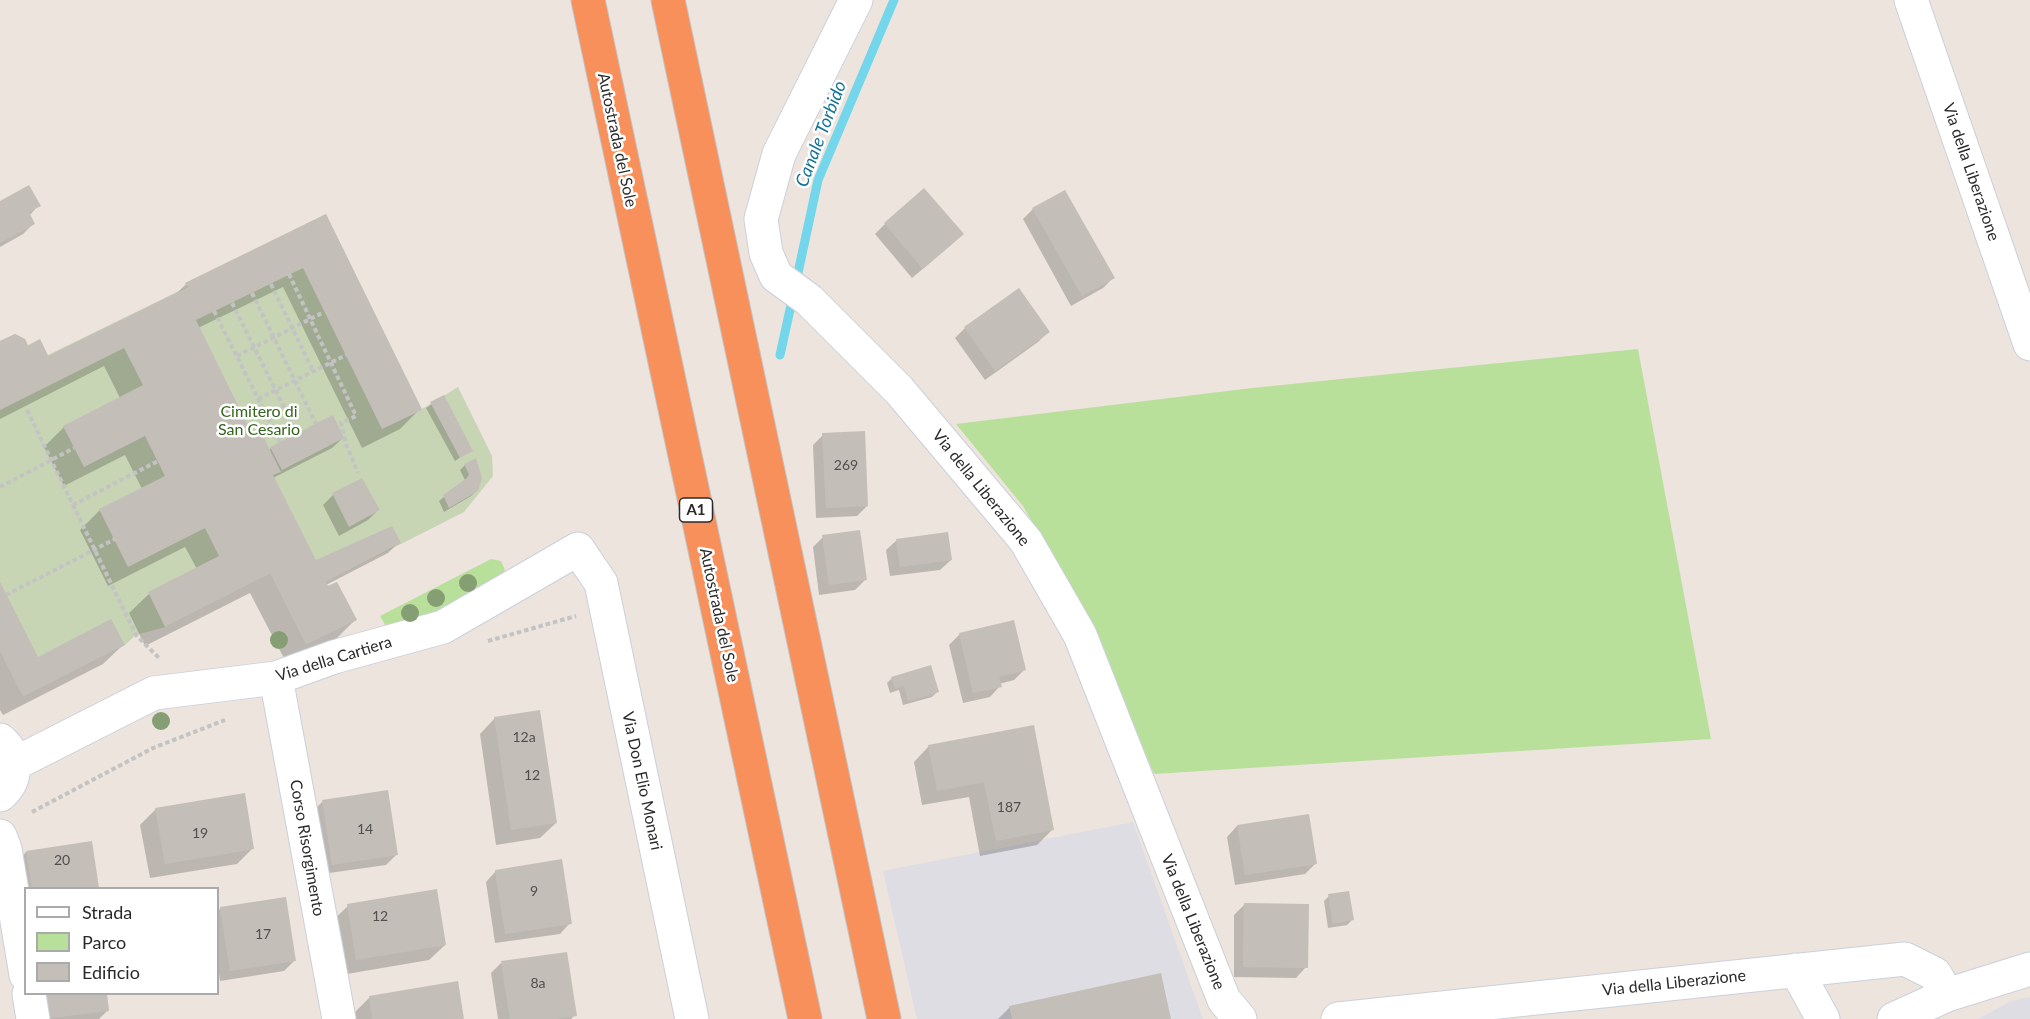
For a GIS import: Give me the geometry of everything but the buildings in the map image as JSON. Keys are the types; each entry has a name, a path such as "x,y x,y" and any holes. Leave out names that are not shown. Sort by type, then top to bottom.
{"highway":[{"name":"Autostrada del Sole","path":"588,0 805,1019"},
{"path":"668,0 884,1019"}],"street":[{"name":"Via della Liberazione","path":"856,0 779,154 761,219 766,253 776,276 809,300 899,390 1026,541 1080,635 1224,1000 1240,1019"},
{"name":"Via della Liberazione","path":"1911,0 2030,344"},
{"name":"Via della Cartiera","path":"3,780 154,693 276,678 334,657 442,627 578,549"},
{"name":"Via Don Elio Monari","path":"578,549 601,583 692,1019"},
{"name":"Corso Risorgimento","path":"276,678 339,1019"},
{"path":"0,836 5,849 24,963"},
{"path":"1894,1019 1947,995 2017,972 2030,954"},
{"name":"Via della Liberazione","path":"1338,1019 1905,959 1935,974 1947,995"},
{"path":"1796,970 1823,1019"},
{"path":"28,995 33,1019"}],"path":[{"path":"289,274 356,416 341,423 346,444 358,473"},
{"path":"271,284 313,371"},
{"path":"252,293 316,424"},
{"path":"232,303 297,434"},
{"path":"214,311 280,442"},
{"path":"237,356 324,312"},
{"path":"258,399 345,355"},
{"path":"27,410 136,635 163,662"},
{"path":"0,487 74,448"},
{"path":"73,505 158,461"},
{"path":"6,595 115,539"}],"shaded area":[{"path":"1133,822 1203,1019 917,1019 883,871"},
{"path":"2030,997 2030,1019 1978,1019 2011,1001"}],"green space":[{"name":"Cimitero di San Cesario","path":"326,214 422,409 458,387 492,456 493,476 464,512 326,582 328,586 337,582 357,620 306,645 270,574 165,627 136,635 125,645 23,697 0,652 0,341 15,334 25,339 28,345 40,339 48,355 187,287 186,283"},
{"path":"1638,349 1711,739 1154,774 1095,632 1023,506 956,424 1252,388"},
{"path":"491,559 501,561 505,570 499,582 414,625 387,628 380,616"}],"waterway":[{"name":"Canale Torbido","path":"796,282 818,180 894,0"},
{"name":"Canale Torbido","path":"780,355 793,296"}]}
